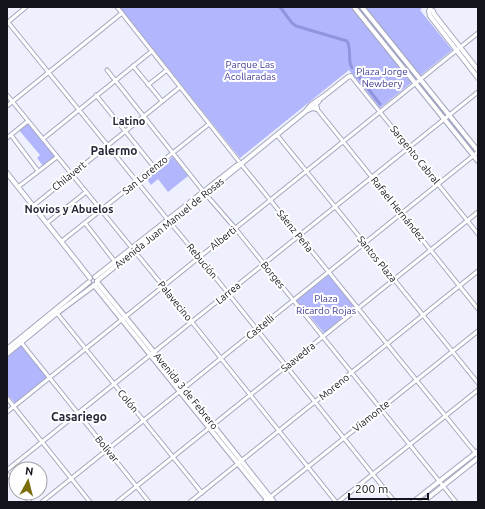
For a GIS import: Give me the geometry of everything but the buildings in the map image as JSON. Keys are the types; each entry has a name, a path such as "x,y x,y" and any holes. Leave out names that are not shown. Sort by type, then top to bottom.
{"street":[{"path":"7,22 26,7"},
{"name":"Sáenz Peña","path":"116,7 299,236 477,454"},
{"path":"354,7 478,161"},
{"path":"362,7 478,152"},
{"path":"436,7 430,10 430,16 478,70"},
{"path":"7,106 122,14"},
{"name":"Rebución","path":"7,22 199,257 395,502"},
{"path":"7,29 11,26"},
{"name":"Alberti","path":"7,412 478,33"},
{"path":"458,49 478,78"},
{"path":"43,139 152,51"},
{"path":"133,66 162,101"},
{"name":"Borges","path":"106,70 204,192 294,300 456,502"},
{"path":"148,85 167,70"},
{"name":"Avenida Juan Manuel de Rosas","path":"7,354 56,311 236,166 241,164 277,135 306,111 310,104 324,96 351,76"},
{"name":"Sargento Cabral","path":"351,76 478,234"},
{"name":"Chilavert","path":"33,206 180,87"},
{"name":"Larrea","path":"7,470 478,92"},
{"name":"Palavecino","path":"7,95 337,502"},
{"path":"96,95 154,167"},
{"path":"306,111 311,108 317,109 316,104 324,96"},
{"name":"Rafael Hernández","path":"317,109 478,309"},
{"path":"7,138 28,120"},
{"name":"San Lorenzo","path":"62,241 209,124"},
{"path":"10,135 38,171"},
{"name":"Santos Plaza","path":"277,135 478,384"},
{"name":"Castelli","path":"42,502 478,152"},
{"path":"18,187 57,156"},
{"name":"Avenida 3 de Febrero","path":"7,173 240,462 268,500 274,502"},
{"path":"47,223 86,192"},
{"name":"Saavedra","path":"117,502 478,212"},
{"path":"85,223 116,263"},
{"name":"Moreno","path":"192,501 478,271"},
{"name":"Colón","path":"56,311 202,493"},
{"name":"Viamonte","path":"268,500 478,330"},
{"name":"Avenida Juan Manuel de Rosas","path":"7,349 20,341"},
{"name":"Bolívar","path":"20,341 149,502"},
{"path":"337,502 478,390"},
{"path":"7,398 90,502"},
{"path":"414,502 439,481 477,454"},
{"path":"423,502 443,486 477,454"}],"green space":[{"name":"Parque Las Acollaradas","path":"119,7 423,7 420,10 452,50 380,108 349,70 240,158"},
{"path":"421,83 446,115 444,116 419,85"},
{"path":"449,119 475,150 473,151 447,120"},
{"path":"28,123 55,156 43,166 37,158 40,155 19,130"},
{"path":"173,157 188,176 168,192 158,179 151,185 146,178"},
{"name":"Plaza Ricardo Rojas","path":"329,275 355,307 324,333 296,300"},
{"path":"21,345 47,377 15,403 7,394 7,356"}],"waterway":[{"path":"280,7 296,26 347,41 352,68"},
{"path":"356,73 380,104"}],"district":[{"name":"Latino","path":"129,121"},
{"name":"Palermo","path":"114,150"},
{"name":"Novios y Abuelos","path":"69,209"},
{"name":"Casariego","path":"79,416"}],"park label":[{"name":"Plaza Jorge Newbery","path":"382,76"}]}
